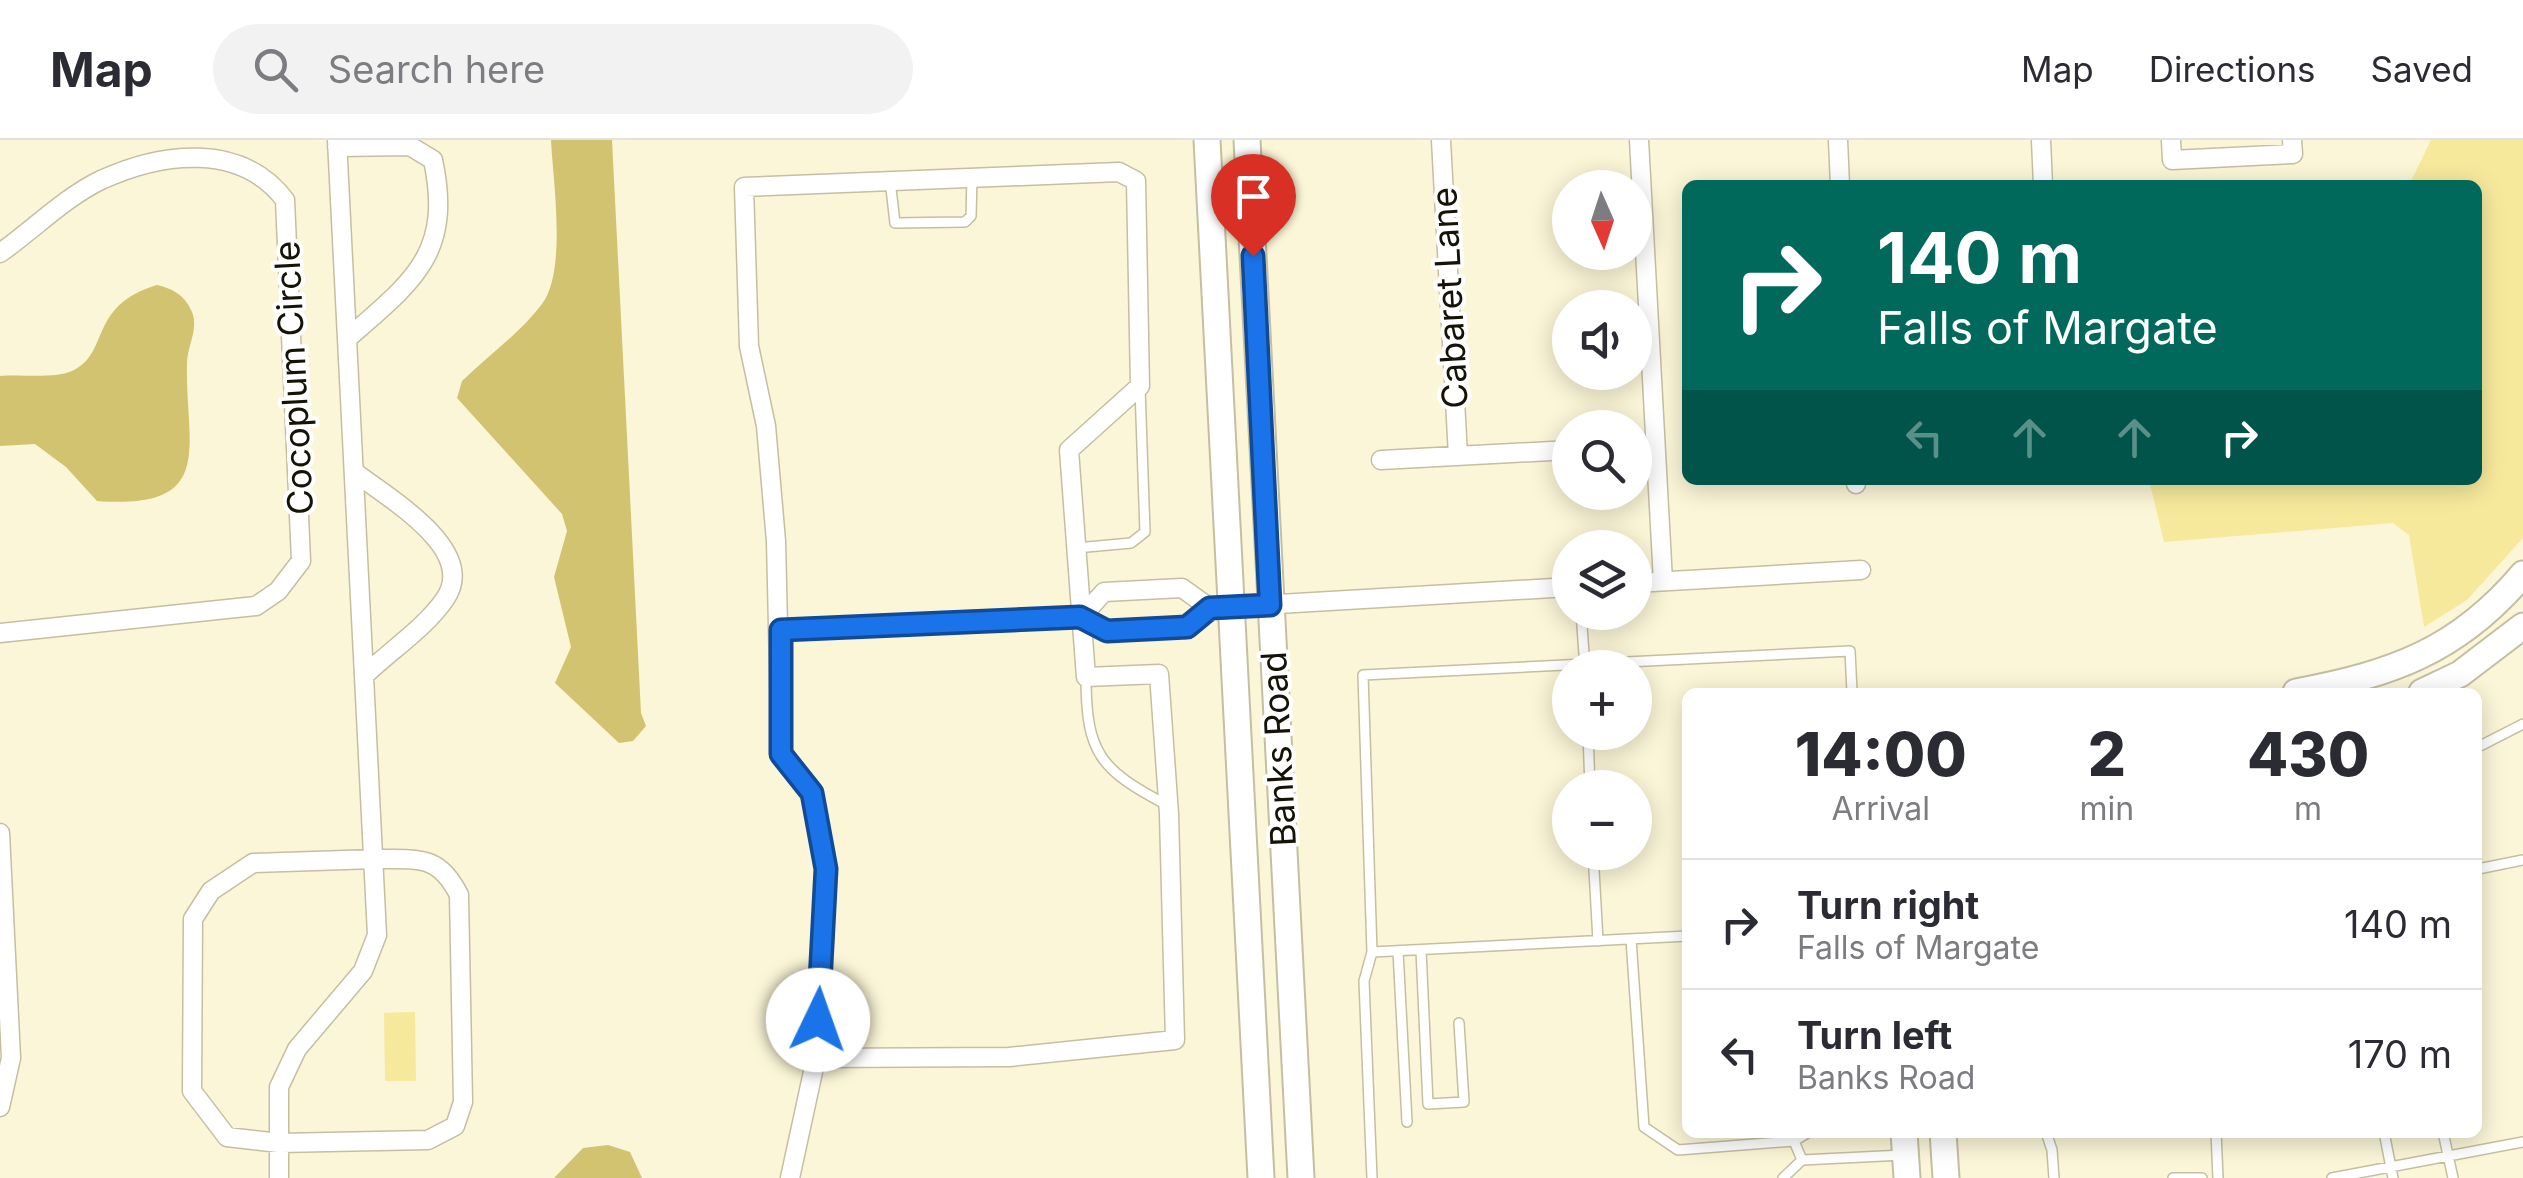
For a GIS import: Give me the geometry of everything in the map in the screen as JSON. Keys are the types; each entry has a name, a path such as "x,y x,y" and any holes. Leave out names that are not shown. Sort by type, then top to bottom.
{"street":[{"name":"Banks Road","path":"1207,140 1221,608 1261,1178"},
{"name":"Banks Road","path":"1247,140 1301,1178"},
{"name":"Cabaret Lane","path":"1441,140 1458,456"},
{"path":"1639,140 1663,581"},
{"path":"1838,140 1840,180"},
{"path":"2041,140 2044,180"},
{"path":"2170,140 2172,160 2292,147"},
{"path":"280,1178 280,1086 297,1048 364,970 377,935 337,143 410,146 433,160 438,185 439,224 431,252 399,294 348,338"},
{"name":"Cocoplum Circle","path":"0,253 101,180 160,162 213,158 247,165 273,184 285,200 301,561 278,591 256,606 0,633"},
{"path":"790,1178 816,1058 826,869 812,793 781,754 781,630 766,426 749,346 744,187 1119,172 1136,181 1140,386 1069,450 1086,677 1159,674 1168,806 1175,1040 1009,1057 816,1058"},
{"path":"1652,445 1656,445"},
{"path":"1381,460 1552,451"},
{"path":"356,474 435,535 450,558 454,576 446,599 366,674"},
{"path":"1652,582 1862,570"},
{"path":"2350,687 2444,646 2502,599 2523,574"},
{"path":"1080,617 1104,592 1182,588 1221,608"},
{"path":"781,630 1080,617 1107,631 1187,627 1221,608 1552,588"},
{"path":"2430,688 2460,674 2523,626"},
{"path":"0,833 12,1058 0,1107"},
{"path":"375,858 424,860 446,870 459,895 463,1102 455,1126 428,1140 279,1144 227,1137 192,1091 192,920 211,890 253,863 375,858"},
{"path":"1943,1138 1946,1178"}],"lane":[{"path":"890,180 895,223 966,222 971,216 972,177"},
{"path":"1076,548 1131,543 1144,532 1140,386"},
{"path":"1652,662 1850,651 1852,688"},
{"path":"1372,1178 1364,982 1372,952 1363,676 1552,667"},
{"path":"1086,677 1086,722 1103,765 1168,806"},
{"path":"2482,745 2523,724"},
{"path":"2482,868 2523,860"},
{"path":"1595,870 1598,941"},
{"path":"1372,952 1682,936"},
{"path":"1631,939 1644,1127 1678,1150 1799,1138"},
{"path":"1421,950 1428,1104 1464,1102 1460,1023"},
{"path":"1398,951 1406,1122"},
{"path":"2047,1138 2054,1178"},
{"path":"2216,1138 2218,1178"},
{"path":"2385,1138 2392,1172"},
{"path":"2445,1138 2452,1178"},
{"path":"1794,1141 1802,1160"},
{"path":"2332,1178 2392,1172 2448,1156 2523,1142"},
{"path":"1783,1178 1802,1160 1906,1155"},
{"path":"2173,1178 2202,1178"}],"shaded area":[{"path":"551,140 612,140 641,713 646,726 633,741 619,743 555,683 571,647 554,577 567,531 562,514 457,398 462,381 524,324 550,289 557,225"},
{"path":"2431,140 2523,140 2523,538 2467,600 2424,627 2409,535 2393,523 2164,542 2150,485 2482,485 2482,180 2411,180"},
{"path":"157,285 182,297 194,318 187,364 190,446 187,467 178,483 162,495 136,501 97,501 66,467 35,444 0,446 0,376 47,376 72,371 92,353 120,305"},
{"path":"415,1012 416,1081 385,1081 384,1013"},
{"path":"608,1145 630,1152 642,1178 554,1178 583,1148"}],"route":[{"path":"818,1020 826,869 812,793 781,754 781,630 1080,617 1107,631 1187,627 1210,608 1270,605 1253,256"}]}
